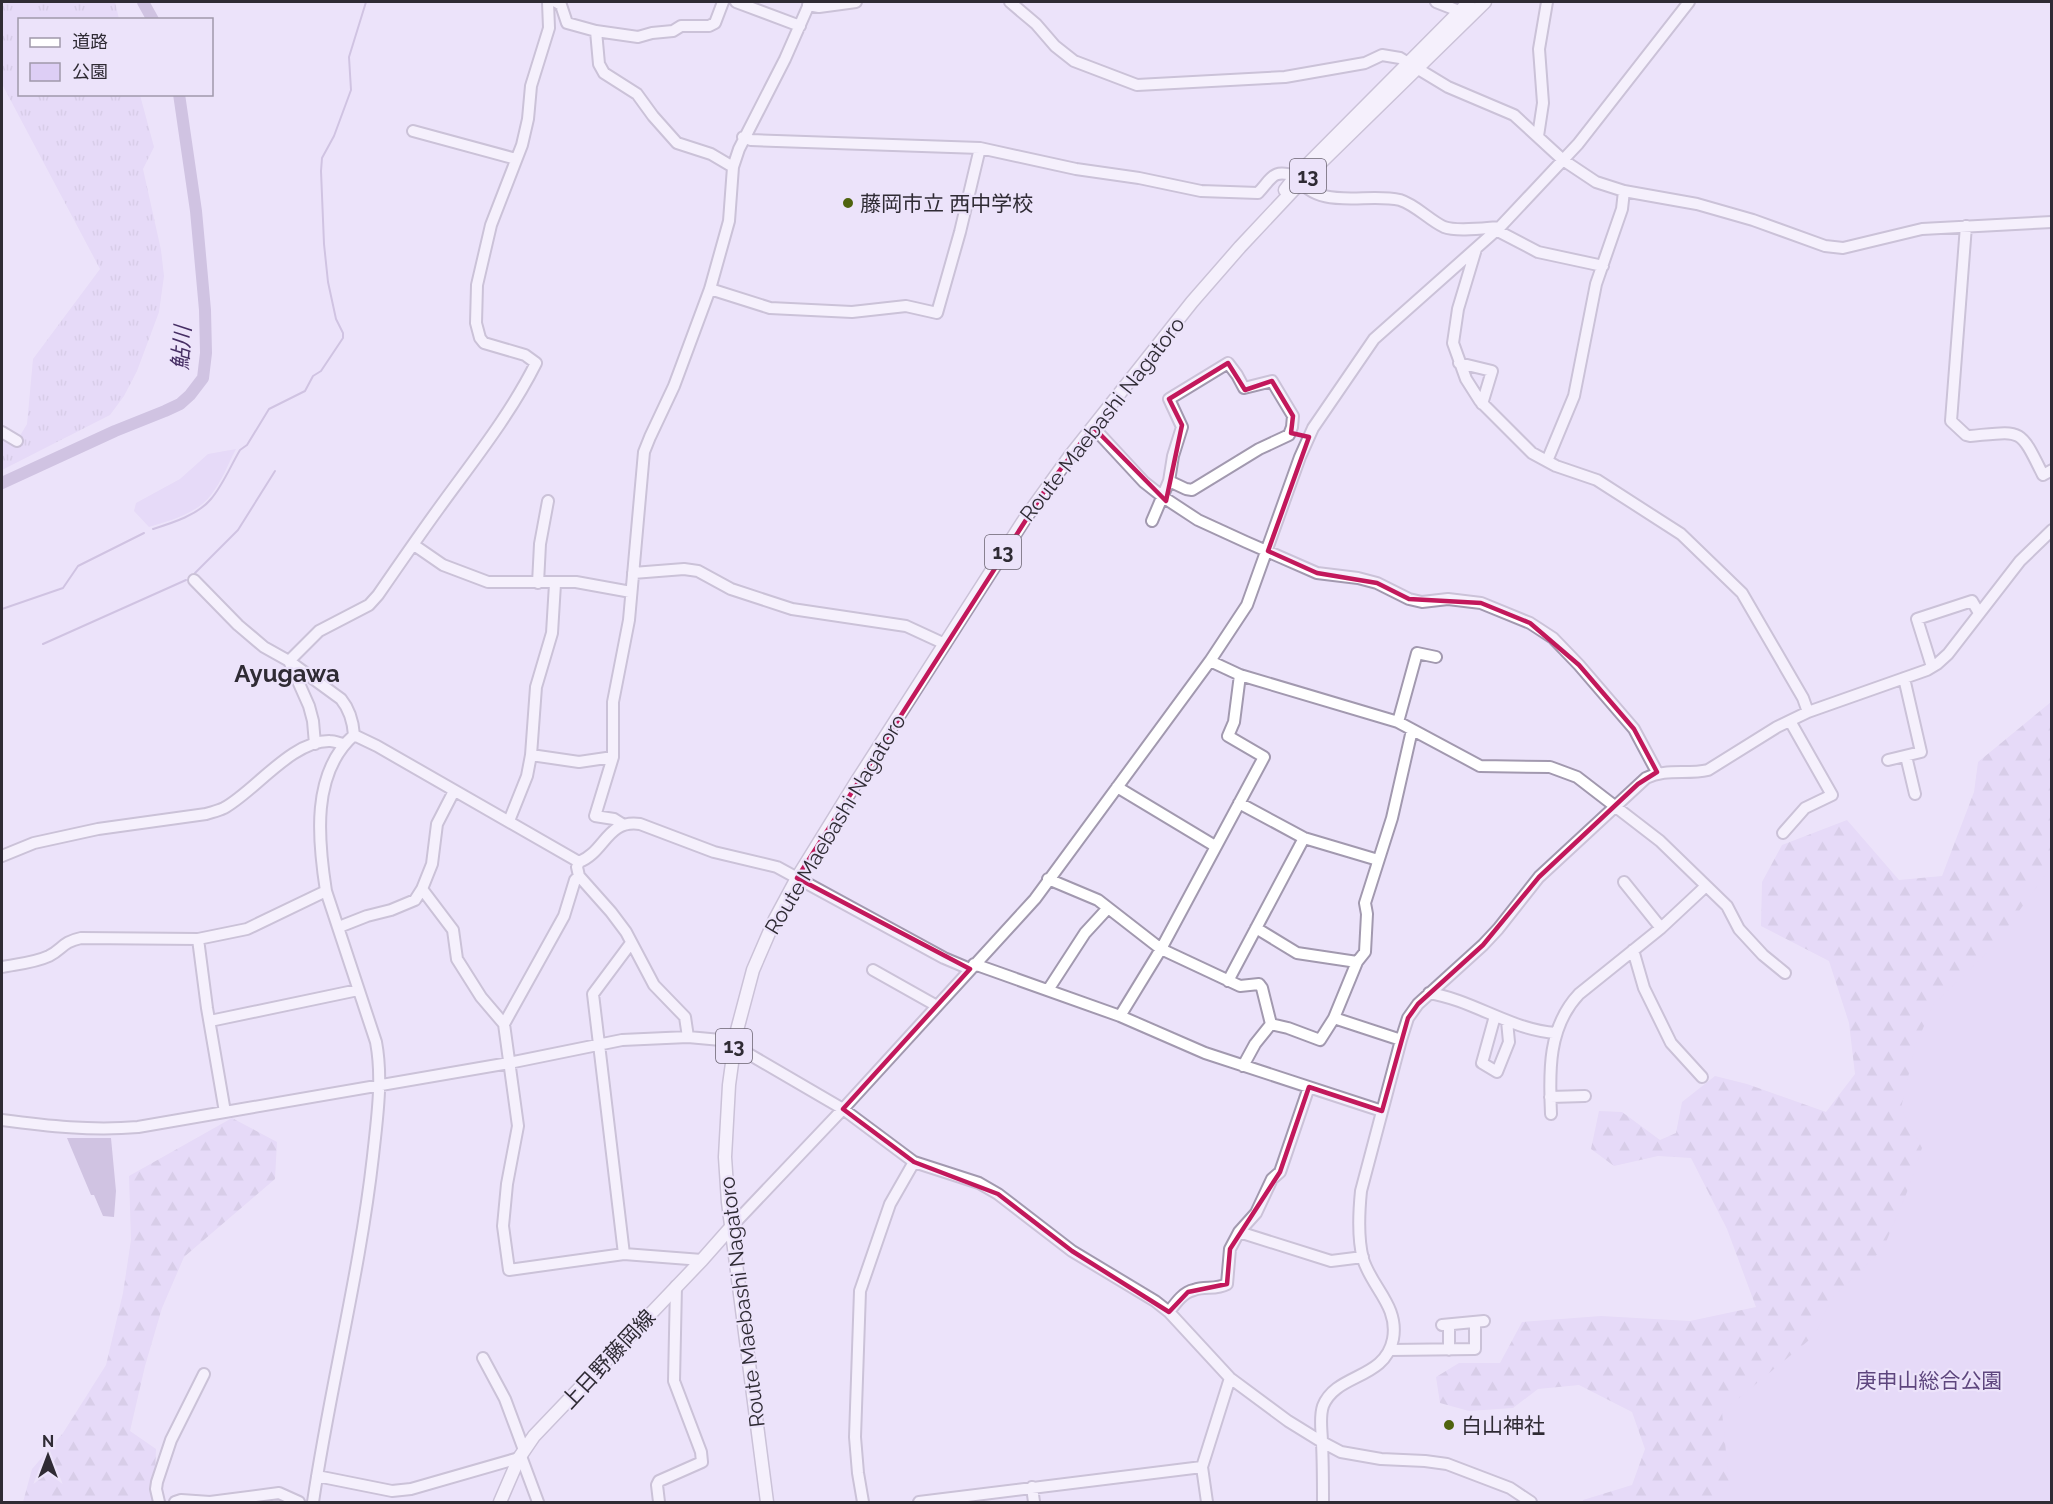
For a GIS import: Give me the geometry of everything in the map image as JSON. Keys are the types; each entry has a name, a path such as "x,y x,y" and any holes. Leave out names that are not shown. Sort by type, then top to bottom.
{"main road":[{"name":"Route Maebashi Nagatoro","path":"1412,66 1469,2"},
{"name":"Route Maebashi Nagatoro","path":"767,1503 725,1157 729,1085 734,1047 753,970 775,919 797,878 855,784 1026,517 1093,427 1192,302 1298,180 1412,66 1485,2"},
{"name":"上日野藤岡線","path":"500,1503 521,1454 534,1436 732,1226"}],"street":[{"path":"289,661 319,631 369,604 483,450 527,382 536,363 525,355 484,344 477,333 477,285 489,235 528,119 531,86 549,28 548,2"},
{"path":"556,2 561,5 567,23 596,32 638,37 673,31 681,26 710,26 715,22 723,2"},
{"path":"736,2 800,26"},
{"path":"622,824 614,819 595,816 613,757 613,702 629,620 644,452 674,386 710,289 729,221 733,167 743,137 785,59 809,3 819,7 856,2"},
{"path":"1010,2 1074,61 1137,86 1285,77 1365,63 1382,55 1400,58 1448,87 1514,115 1563,159 1596,182 1624,191 1708,207 1753,220 1825,246 1843,248 1923,229 2052,222"},
{"path":"1436,2 1459,11"},
{"path":"1538,136 1543,96 1539,49 1547,2"},
{"path":"732,1226 843,1109 1035,899 1210,661 1247,605 1300,457 1311,433 1374,339 1498,229 1595,124 1689,2"},
{"path":"596,32 599,64 604,73 637,94 652,116 677,143 711,153 733,167"},
{"path":"413,131 516,159"},
{"path":"743,137 751,140 980,147 1076,169 1138,178 1201,191 1258,193 1276,173 1282,172 1298,180 1313,194 1356,200 1399,200 1406,202 1446,228 1498,229 1538,252 1603,266"},
{"path":"710,289 770,308 852,312 906,306 937,313 960,232 980,147"},
{"path":"1547,461 1574,396 1596,284 1622,209 1624,191"},
{"path":"1966,226 1951,422 1970,436 2010,432 2020,436 2027,442 2043,475 2052,470"},
{"path":"1476,249 1455,324 1453,343 1466,380 1482,404 1532,453 1597,480 1681,534 1724,575 1749,604 1803,698 1808,712"},
{"path":"1152,521 1169,481 1173,456 1182,427 1169,399 1228,363 1244,388 1272,381 1293,416 1291,427 1192,489 1186,489 1169,481"},
{"path":"1460,363 1492,371 1482,404"},
{"path":"1093,427 1144,482 1162,497 1198,520 1317,573 1358,578 1377,583 1422,602 1448,599 1480,603 1530,622 1553,638 1580,665 1634,729 1657,772"},
{"path":"1291,427 1311,433"},
{"path":"2,432 17,441"},
{"path":"538,583 540,544 548,501"},
{"path":"1323,1503 1321,1421 1323,1407 1329,1396 1337,1389 1384,1361 1390,1350 1393,1336 1389,1305 1371,1278 1363,1257 1359,1212 1361,1191 1408,1018 1429,993 1498,929 1539,877 1638,784 1657,772 1696,773 1708,770 1808,712 1932,667 1948,654 2020,561 2052,530"},
{"path":"414,545 443,565 488,582 555,584 576,582 631,592"},
{"path":"633,573 684,569 698,571 731,589 792,609 906,626 945,645"},
{"path":"194,580 238,625 264,647 289,661 341,699 352,720 354,735"},
{"path":"509,821 527,776 531,755 536,687 552,633 555,584"},
{"path":"1932,667 1917,619 1972,601 1979,613"},
{"path":"1398,722 1417,653 1436,657"},
{"path":"289,661 309,706 315,744"},
{"path":"1210,661 1240,675 1398,722 1484,766 1556,768 1577,777 1660,841 1727,906 1739,929 1763,955 1785,973"},
{"path":"1120,1016 1161,949 1264,757 1228,736 1234,722 1240,675"},
{"path":"1888,760 1921,752 1904,678"},
{"path":"1783,833 1805,808 1832,795 1790,721"},
{"path":"1271,1024 1320,1040 1334,1018 1357,962 1365,952 1367,914 1365,903 1392,818 1412,730"},
{"path":"314,1503 370,1185 379,1085 376,1042 326,891 320,820 324,784 343,744 354,735"},
{"path":"354,735 579,862"},
{"path":"2,855 34,843 98,829 220,810 278,765 315,744 329,741 343,744"},
{"path":"531,755 579,762 613,757"},
{"path":"1906,756 1915,794"},
{"path":"1117,787 1215,846"},
{"path":"339,927 415,900 422,890 432,864 437,824 454,791"},
{"path":"1239,803 1304,838 1378,860"},
{"path":"688,1037 685,1017 654,984 626,932 579,876 577,867 579,862 593,854 622,824 630,822 640,824 714,852 777,867 944,958 1048,990 1120,1016 1204,1053 1382,1111"},
{"path":"1228,981 1304,838"},
{"path":"504,1024 564,916 575,880 579,876"},
{"path":"1048,879 1098,900 1161,949 1240,986 1259,984 1271,1024"},
{"path":"1623,882 1661,928"},
{"path":"1551,1114 1549,1068 1556,1033 1568,1006 1579,994 1661,928 1706,886"},
{"path":"422,890 453,930 457,959 482,997 504,1024 518,1126 507,1184 503,1226 509,1270 624,1254 702,1260"},
{"path":"2,967 50,956 69,940 81,938 198,939 247,929 326,891"},
{"path":"1048,990 1085,933 1108,908"},
{"path":"1256,928 1297,953 1357,962"},
{"path":"198,939 225,1112"},
{"path":"624,1254 593,994 631,944"},
{"path":"1633,950 1644,988 1671,1043 1702,1077"},
{"path":"873,970 937,1006"},
{"path":"210,1021 358,990"},
{"path":"1429,993 1443,995 1507,1021 1556,1033"},
{"path":"1495,1016 1482,1063 1497,1072 1509,1042 1507,1021"},
{"path":"1334,1018 1401,1040"},
{"path":"1243,1066 1255,1044 1271,1024"},
{"path":"2,1120 70,1128 138,1127 509,1063 633,1039 714,1038 843,1109 914,1162 979,1183 998,1194 1072,1251 1155,1301 1169,1312 1230,1378 1288,1421 1322,1442 1341,1452 1361,1456 1447,1464 1510,1488 1531,1503"},
{"path":"1169,1312 1188,1292 1227,1284 1230,1249 1239,1232 1256,1213 1272,1179 1280,1172 1309,1087"},
{"path":"1550,1097 1586,1096"},
{"path":"863,1503 855,1437 860,1291 890,1204 914,1162"},
{"path":"1239,1232 1331,1261 1363,1257"},
{"path":"659,1503 658,1481 701,1464 702,1461 701,1452 674,1381 675,1286"},
{"path":"1390,1350 1449,1350 1475,1349 1480,1322 1445,1325 1449,1350"},
{"path":"483,1358 505,1399 522,1459 538,1503"},
{"path":"159,1503 157,1482 171,1440 204,1374"},
{"path":"1207,1503 1202,1467 1230,1378"},
{"path":"317,1476 392,1491 411,1489 521,1454"},
{"path":"919,1503 1202,1467"},
{"path":"1032,1487 1034,1503"},
{"path":"175,1503 181,1500 210,1502 279,1493 299,1503"}],"highlighted area":[{"path":"1228,363 1245,390 1272,381 1293,416 1291,433 1309,437 1268,551 1317,573 1377,583 1409,599 1481,603 1530,623 1579,665 1634,729 1657,772 1638,784 1539,877 1483,945 1418,1004 1408,1018 1382,1111 1309,1087 1280,1172 1230,1249 1227,1284 1188,1292 1169,1312 1072,1251 998,1194 914,1162 843,1109 970,969 797,878 1047,487 1093,427 1166,501 1182,425 1169,399"}],"green space":[{"path":"2,2 115,2 119,18 18,18 18,96 140,96 154,147 143,169 161,250 164,276 159,312 137,371 124,396 110,415 2,470 2,436 15,444 27,424 33,359 100,269 2,84"},
{"path":"236,449 215,490 199,507 174,519 149,527 134,511 136,503 180,479 208,454"},
{"path":"2051,702 2051,1502 1583,1502 1583,1500 1632,1485 1645,1449 1632,1412 1579,1385 1538,1389 1513,1408 1469,1411 1440,1403 1436,1377 1459,1363 1500,1363 1522,1322 1601,1316 1690,1321 1756,1307 1727,1229 1691,1158 1658,1156 1614,1166 1591,1149 1599,1111 1622,1112 1660,1140 1676,1133 1682,1102 1715,1076 1747,1084 1826,1112 1855,1074 1849,1023 1829,961 1761,926 1762,882 1782,845 1847,820 1899,880 1942,876 1974,792 1978,762"},
{"name":"庚申山総合公園","path":"2051,862 2051,1502 1743,1502 1730,1493 1722,1412 1814,1336 1833,1297 1883,1249 1907,1192 1922,1148 1901,1108 1915,1047 1933,1005 1993,947 2048,871"},
{"path":"232,1118 277,1142 275,1179 184,1257 162,1308 145,1366 130,1431 156,1449 154,1502 23,1502 32,1469 63,1433 106,1365 123,1293 131,1240 129,1176"}],"shaded area":[{"path":"67,1138 111,1138 116,1191 114,1217 103,1216 94,1195 91,1195"}],"waterway":[{"name":"鮎川","path":"143,2 152,18"},
{"path":"153,529 184,518 206,505 269,409 305,391 313,376 321,371 343,338 336,319 328,282 321,171 322,158 334,136 351,90 349,57 366,2"},
{"name":"鮎川","path":"2,483 180,404 203,378 206,353 205,310 196,211 179,96"},
{"path":"195,573 238,530 275,471"},
{"path":"2,609 63,588 78,566 144,533"},
{"path":"43,644 186,580"}],"place":[{"name":"藤岡市立 西中学校","path":"848,203"},
{"name":"白山神社","path":"1449,1425"}],"district":[{"name":"Ayugawa","path":"287,673"}]}
